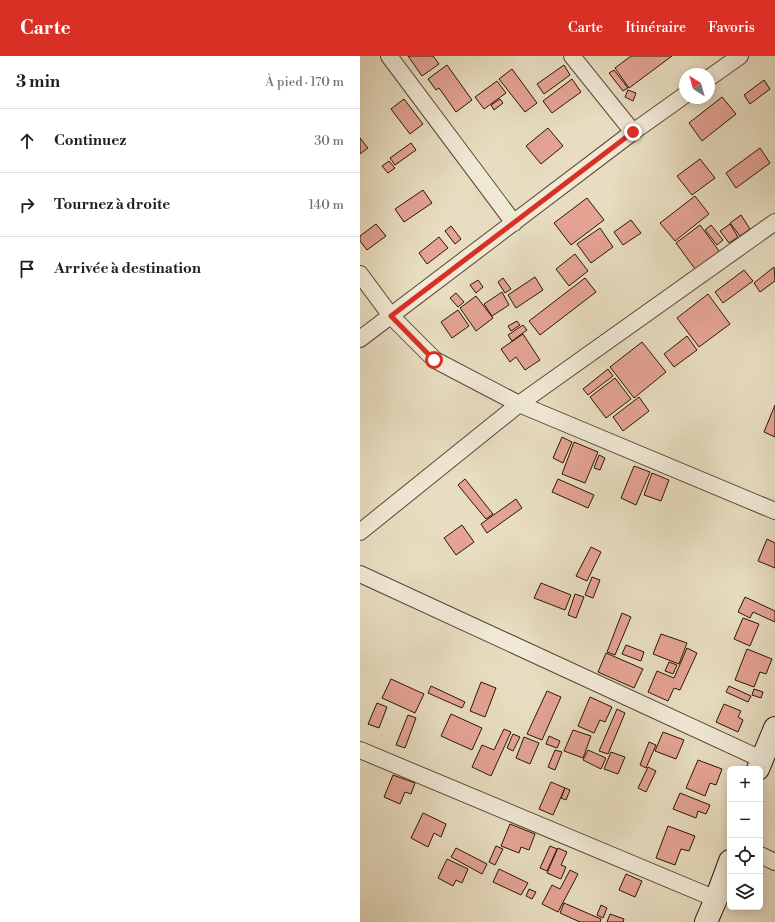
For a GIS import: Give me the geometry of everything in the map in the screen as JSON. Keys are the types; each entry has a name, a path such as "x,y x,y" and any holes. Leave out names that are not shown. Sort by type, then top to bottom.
{"street":[{"path":"389,56 514,223"},
{"path":"572,56 633,132"},
{"path":"715,74 740,56"},
{"path":"360,339 633,132 679,99"},
{"path":"360,532 519,404 775,222"},
{"path":"360,274 391,316 434,360 519,404 775,511"},
{"path":"360,574 760,764 775,728"},
{"path":"360,750 716,899"},
{"path":"763,856 775,862"},
{"path":"706,922 727,869"}],"building":[{"path":"408,56 433,56 439,64 422,76"},
{"path":"631,56 672,56 629,88 615,68"},
{"path":"447,65 472,100 456,112 439,88 436,90 428,79"},
{"path":"564,65 570,75 544,94 537,84"},
{"path":"512,69 537,103 525,112 499,79"},
{"path":"614,70 628,88 623,91 609,73"},
{"path":"572,79 581,92 552,113 543,101"},
{"path":"764,80 770,89 750,104 744,95"},
{"path":"497,81 506,93 484,109 475,97"},
{"path":"628,90 636,93 633,101 625,97"},
{"path":"722,97 736,114 702,141 689,123"},
{"path":"404,99 423,124 410,134 391,109"},
{"path":"500,99 503,103 494,110 491,105"},
{"path":"548,128 563,146 541,164 526,146"},
{"path":"360,138 368,148 360,154"},
{"path":"411,143 416,150 395,165 390,158"},
{"path":"760,148 770,163 736,188 726,173"},
{"path":"700,159 715,178 692,195 677,176"},
{"path":"389,161 395,168 388,173 382,166"},
{"path":"423,190 432,203 404,222 395,209"},
{"path":"695,196 709,214 675,241 660,223"},
{"path":"587,198 604,220 571,245 554,223"},
{"path":"741,215 750,229 740,236 730,223"},
{"path":"631,220 641,233 623,245 614,232"},
{"path":"376,224 386,236 367,250 360,241 360,236"},
{"path":"730,224 738,237 729,243 720,231"},
{"path":"700,225 722,255 698,273 676,243"},
{"path":"711,225 723,240 717,245 705,230"},
{"path":"451,226 461,239 455,244 445,231"},
{"path":"600,228 613,247 591,263 577,244"},
{"path":"439,237 448,248 427,264 419,253"},
{"path":"575,254 588,271 569,286 556,269"},
{"path":"774,267 775,281 760,292 754,283"},
{"path":"744,270 753,281 723,303 715,292"},
{"path":"535,277 543,290 516,308 508,295"},
{"path":"503,278 511,289 505,293 498,282"},
{"path":"585,278 596,292 540,335 529,321"},
{"path":"478,280 483,287 476,293 470,285"},
{"path":"502,292 509,305 492,316 484,304"},
{"path":"456,293 464,302 458,307 450,298"},
{"path":"708,294 730,324 699,347 677,318"},
{"path":"476,296 493,318 476,331 460,308"},
{"path":"458,310 469,326 452,338 441,322"},
{"path":"517,321 520,325 511,331 508,326"},
{"path":"523,325 527,330 512,341 508,335"},
{"path":"523,334 540,360 525,370 516,357 510,362 501,349"},
{"path":"687,336 697,350 674,367 664,354"},
{"path":"642,342 666,372 634,398 610,367"},
{"path":"608,369 613,376 588,395 583,389"},
{"path":"615,378 631,399 606,418 590,397"},
{"path":"639,397 649,411 623,431 613,417"},
{"path":"775,405 775,437 764,432"},
{"path":"562,437 572,442 563,463 553,458"},
{"path":"574,442 598,452 585,483 562,474"},
{"path":"599,455 605,458 600,470 594,468"},
{"path":"634,466 650,472 636,505 621,498"},
{"path":"652,473 669,480 661,501 644,495"},
{"path":"465,479 493,514 486,519 458,485"},
{"path":"558,479 594,495 588,508 552,492"},
{"path":"516,499 522,508 487,533 481,524"},
{"path":"462,525 474,542 456,555 444,538"},
{"path":"767,539 775,543 775,568 758,561"},
{"path":"591,547 601,552 587,581 576,576"},
{"path":"592,577 600,580 593,598 585,595"},
{"path":"541,583 571,595 565,610 534,598"},
{"path":"575,594 584,597 576,618 568,615"},
{"path":"745,597 775,611 775,622 753,612 750,618 738,612"},
{"path":"622,613 631,617 615,655 607,652"},
{"path":"743,618 759,624 750,646 734,639"},
{"path":"661,634 687,643 679,664 653,654"},
{"path":"626,645 644,652 641,661 622,654"},
{"path":"687,648 697,653 680,690 674,688 668,701 648,692 657,671 674,678"},
{"path":"747,649 772,659 766,674 760,672 754,687 735,680"},
{"path":"606,653 643,669 634,688 598,672"},
{"path":"669,662 677,665 673,674 665,671"},
{"path":"391,679 424,694 415,713 382,698"},
{"path":"481,682 496,688 485,717 470,711"},
{"path":"431,686 465,702 462,708 428,693"},
{"path":"729,686 751,696 748,702 726,692"},
{"path":"754,689 763,692 761,698 752,695"},
{"path":"547,691 561,697 542,740 527,734"},
{"path":"590,697 612,707 605,722 600,720 594,733 578,726"},
{"path":"377,703 387,707 379,728 368,724"},
{"path":"724,704 741,711 738,717 743,720 738,732 716,722"},
{"path":"617,709 625,713 608,754 599,751"},
{"path":"451,714 482,728 472,750 441,736"},
{"path":"408,715 416,718 405,748 396,745"},
{"path":"504,729 511,732 491,776 472,767 482,745 494,750"},
{"path":"573,730 591,736 583,758 564,751"},
{"path":"663,732 684,740 676,759 655,751"},
{"path":"513,734 520,737 513,751 507,748"},
{"path":"549,736 560,741 557,748 546,744"},
{"path":"524,737 539,743 530,764 516,758"},
{"path":"649,742 656,745 646,768 640,765"},
{"path":"555,750 562,752 555,770 548,767"},
{"path":"588,750 606,758 601,769 583,760"},
{"path":"611,752 625,757 618,774 604,769"},
{"path":"698,760 722,769 716,785 710,783 705,796 686,788"},
{"path":"648,767 656,771 646,792 638,788"},
{"path":"393,775 415,783 411,794 405,792 400,804 384,797"},
{"path":"551,782 565,788 553,815 539,809"},
{"path":"565,788 570,790 566,800 561,798"},
{"path":"680,793 710,805 706,814 698,811 696,818 673,809"},
{"path":"423,813 446,824 441,837 434,833 428,847 411,838"},
{"path":"510,824 535,834 529,850 521,847 519,853 501,846"},
{"path":"668,826 695,836 689,851 681,849 675,865 656,858"},
{"path":"496,846 503,849 495,865 489,862"},
{"path":"550,846 557,849 547,871 540,868"},
{"path":"456,848 487,864 482,874 451,857"},
{"path":"558,848 567,852 561,865 566,867 561,879 547,873"},
{"path":"447,859 468,869 462,883 456,880 453,886 438,878"},
{"path":"499,869 528,883 521,895 493,882"},
{"path":"570,870 578,874 558,912 542,904 552,885 560,889"},
{"path":"626,874 642,881 635,897 619,890"},
{"path":"529,889 536,892 532,899 526,896"},
{"path":"564,903 601,919 600,922 580,922 560,913"},
{"path":"601,905 607,908 603,918 597,915"},
{"path":"610,914 624,919 623,922 607,922"}],"route":[{"path":"434,360 391,316 633,132"}]}
